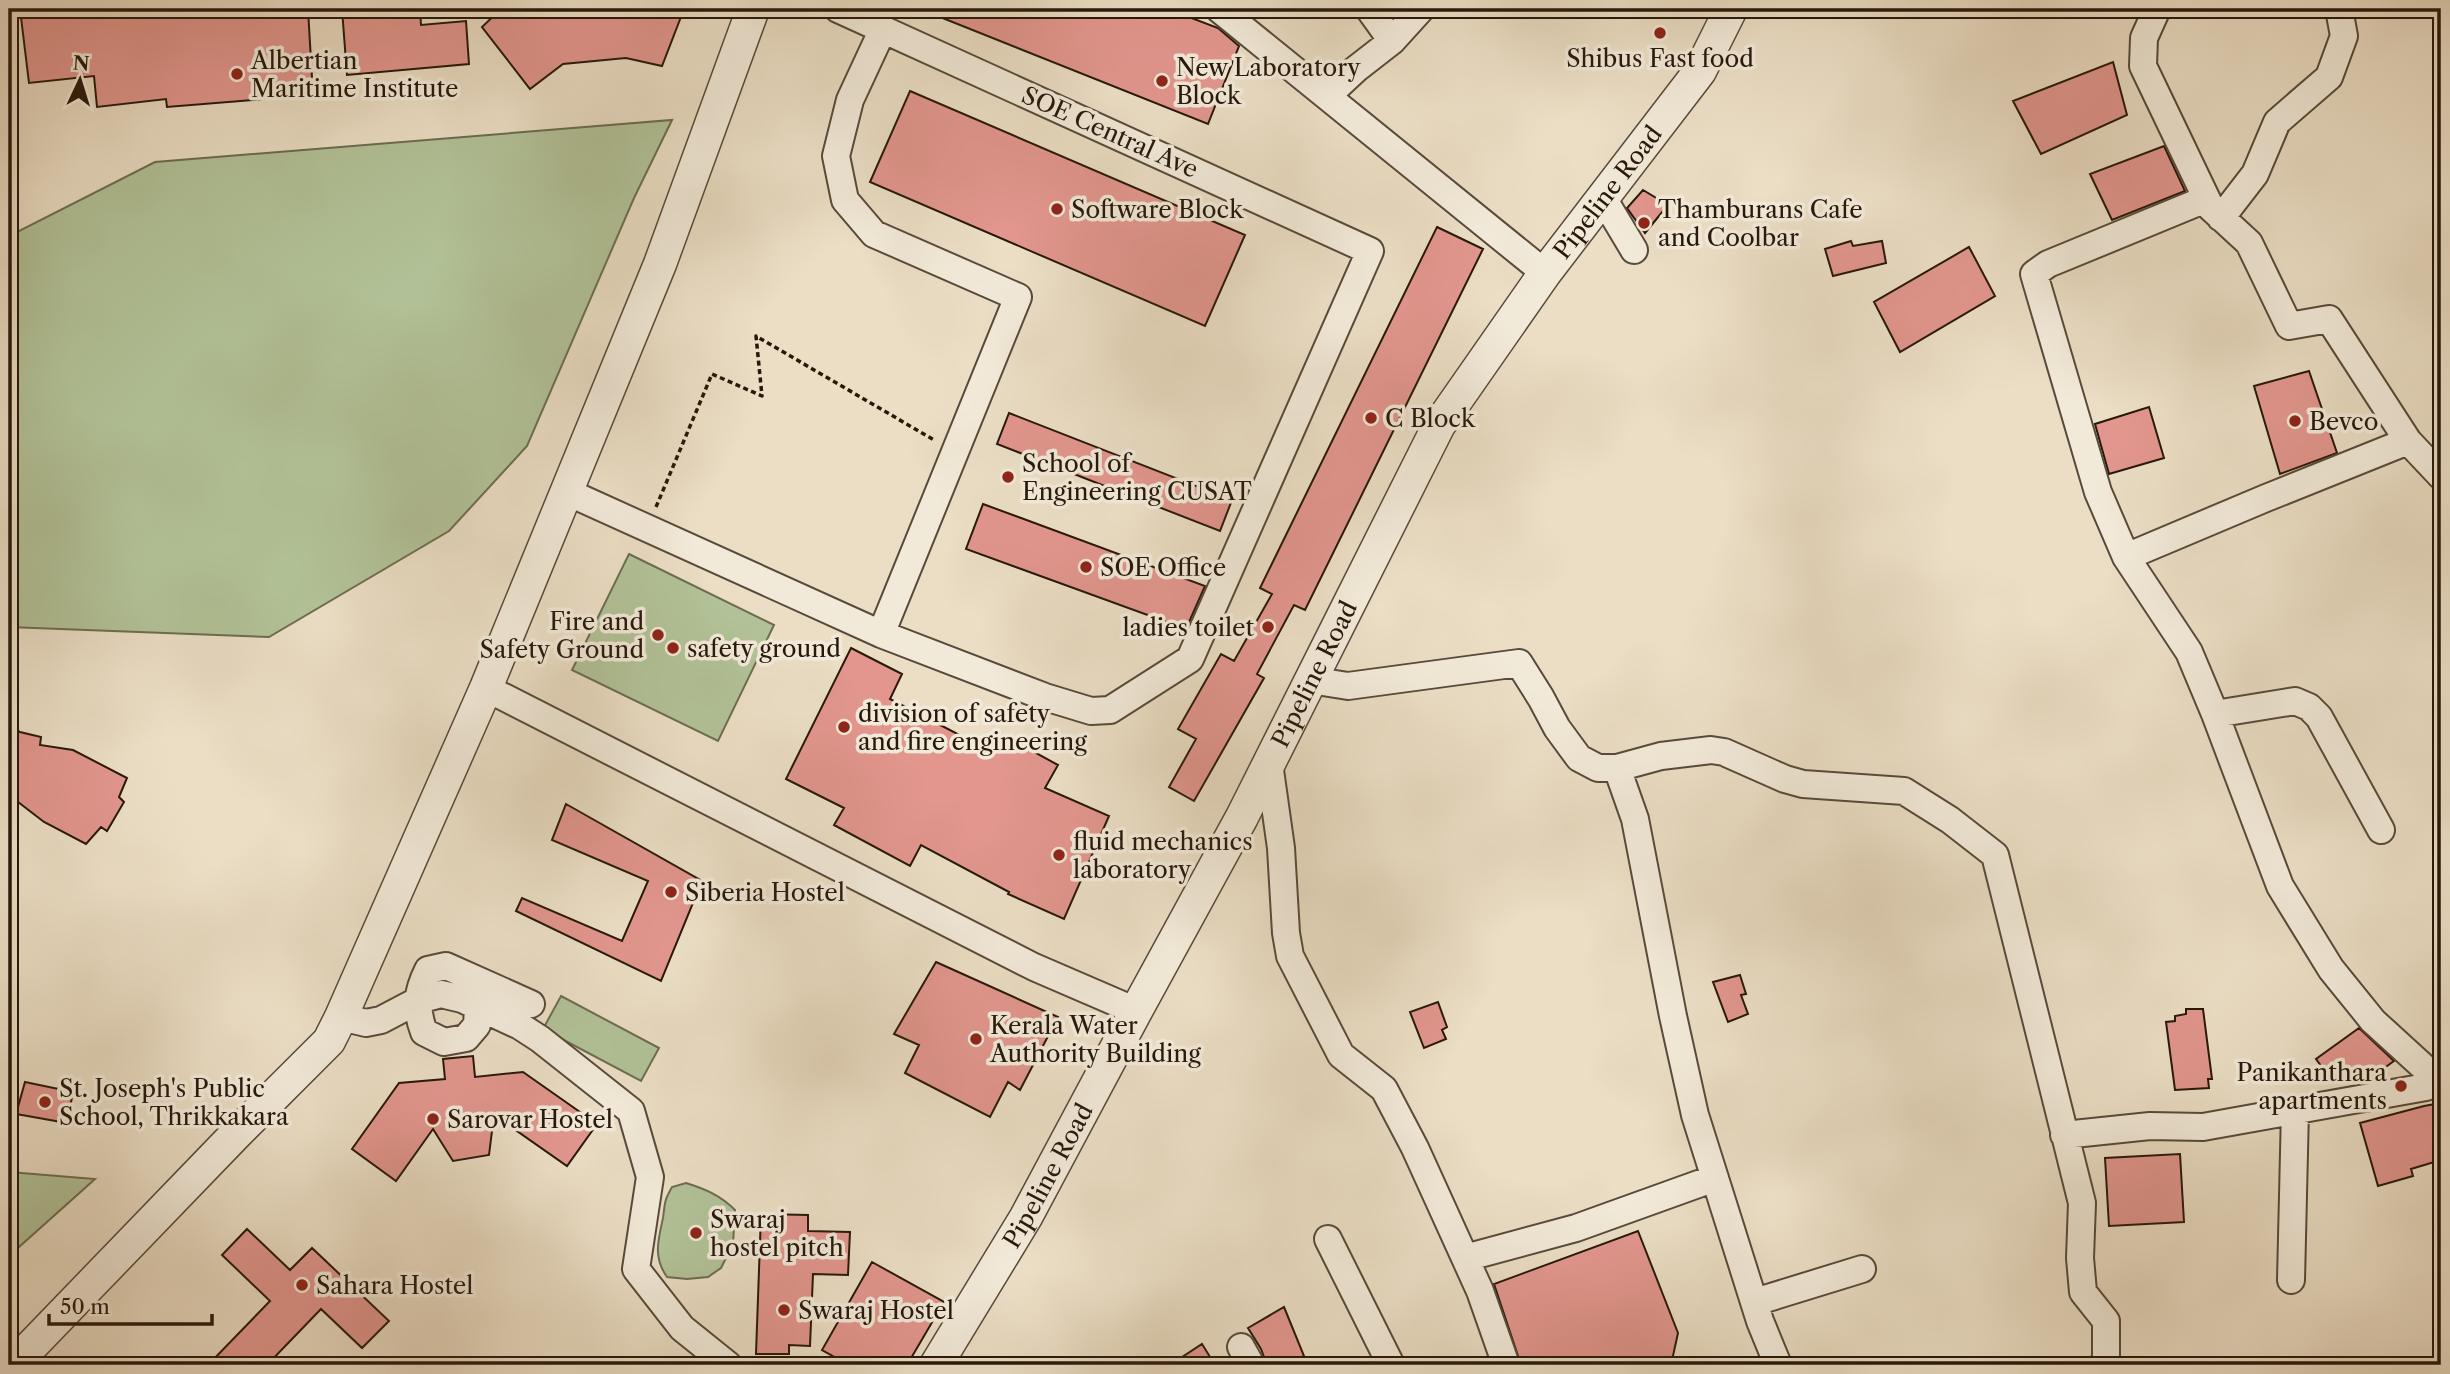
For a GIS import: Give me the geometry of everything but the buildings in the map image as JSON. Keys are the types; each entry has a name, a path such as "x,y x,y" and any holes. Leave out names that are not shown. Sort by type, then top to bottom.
{"street":[{"path":"13,1365 328,1041 341,1017 485,688 660,264 753,9"},
{"name":"SOE Central Ave","path":"838,9 1370,251 1190,659 1110,710 1091,711 1045,697 881,634"},
{"path":"1219,9 1545,273"},
{"path":"1369,9 1392,41"},
{"path":"1327,96 1392,41 1421,9"},
{"name":"Pipeline Road","path":"936,1365 1026,1217 1242,817 1439,425 1545,273 1700,71 1731,9"},
{"path":"2157,9 2144,38 2143,66 2214,208 2249,243 2289,326 2329,319 2408,442 2441,476"},
{"path":"2064,1135 2150,1126 2203,1127 2426,1087 2440,1080 2373,1021 2331,969 2280,887 2216,714 2189,652 2126,557 2098,492 2034,274 2048,264 2214,208 2255,174 2277,122 2329,77 2344,36 2339,9"},
{"path":"565,491 881,634 1018,297 874,234 845,200 836,156 850,100 883,29"},
{"path":"1603,198 1634,250"},
{"path":"2126,557 2408,442"},
{"path":"1310,680 1348,686 1518,663 1557,728 1579,758 1598,768 1711,750 1724,752 1785,779 1803,784 1904,791 1950,820 1995,855 2082,1203 2080,1258 2084,1292 2106,1321 2106,1361 2102,1365"},
{"path":"485,688 1034,967 1136,1011"},
{"path":"2216,714 2295,701 2309,707 2319,717 2381,830"},
{"path":"1269,763 1281,848 1290,956 1341,1055 1384,1088 1415,1148 1480,1291 1506,1365"},
{"path":"1628,765 1635,819 1695,1115 1777,1365"},
{"path":"478,1007 477,1025 466,1038 444,1042 424,1032 417,1014 420,985 428,970 446,966 531,1004"},
{"path":"341,1017 366,1023 382,1020 419,1000 440,995 462,999 520,1026 540,1039 631,1111 650,1177 636,1269 682,1328 728,1365"},
{"path":"2291,1280 2295,1110"},
{"path":"1465,1258 1576,1228 1715,1178"},
{"path":"1328,1239 1391,1365"},
{"path":"1755,1303 1862,1269"}],"path":[{"path":"647,528 712,374 762,396 756,337 956,452"}],"green space":[{"path":"672,120 634,198 527,446 449,531 269,637 9,627 9,236 155,162"},
{"name":"safety ground","path":"629,554 774,625 718,741 572,670"},
{"path":"561,996 659,1048 641,1081 543,1029"},
{"path":"9,1172 95,1179 9,1256"},
{"name":"Swaraj hostel pitch","path":"686,1183 712,1193 735,1210 733,1244 721,1268 708,1277 667,1277 658,1256 666,1199 672,1187"}],"place":[{"name":"Shibus Fast food","path":"1660,33"},
{"name":"Albertian Maritime Institute","path":"237,74"},
{"name":"New Laboratory Block","path":"1162,81"},
{"name":"Software Block","path":"1057,209"},
{"name":"Thamburans Cafe and Coolbar","path":"1644,223"},
{"name":"C Block","path":"1371,418"},
{"name":"Bevco","path":"2295,421"},
{"name":"School of Engineering CUSAT","path":"1008,477"},
{"name":"SOE Office","path":"1086,567"},
{"name":"ladies toilet","path":"1268,627"},
{"name":"Fire and Safety Ground","path":"658,635"},
{"name":"safety ground","path":"673,648"},
{"name":"division of safety and fire engineering","path":"844,727"},
{"name":"fluid mechanics laboratory","path":"1059,855"},
{"name":"Siberia Hostel","path":"671,892"},
{"name":"Kerala Water Authority Building","path":"976,1039"},
{"name":"Panikanthara apartments","path":"2401,1086"},
{"name":"St. Joseph's Public School, Thrikkakara","path":"45,1102"},
{"name":"Sarovar Hostel","path":"433,1119"},
{"name":"Swaraj hostel pitch","path":"696,1233"},
{"name":"Sahara Hostel","path":"302,1285"},
{"name":"Swaraj Hostel","path":"784,1310"}]}
